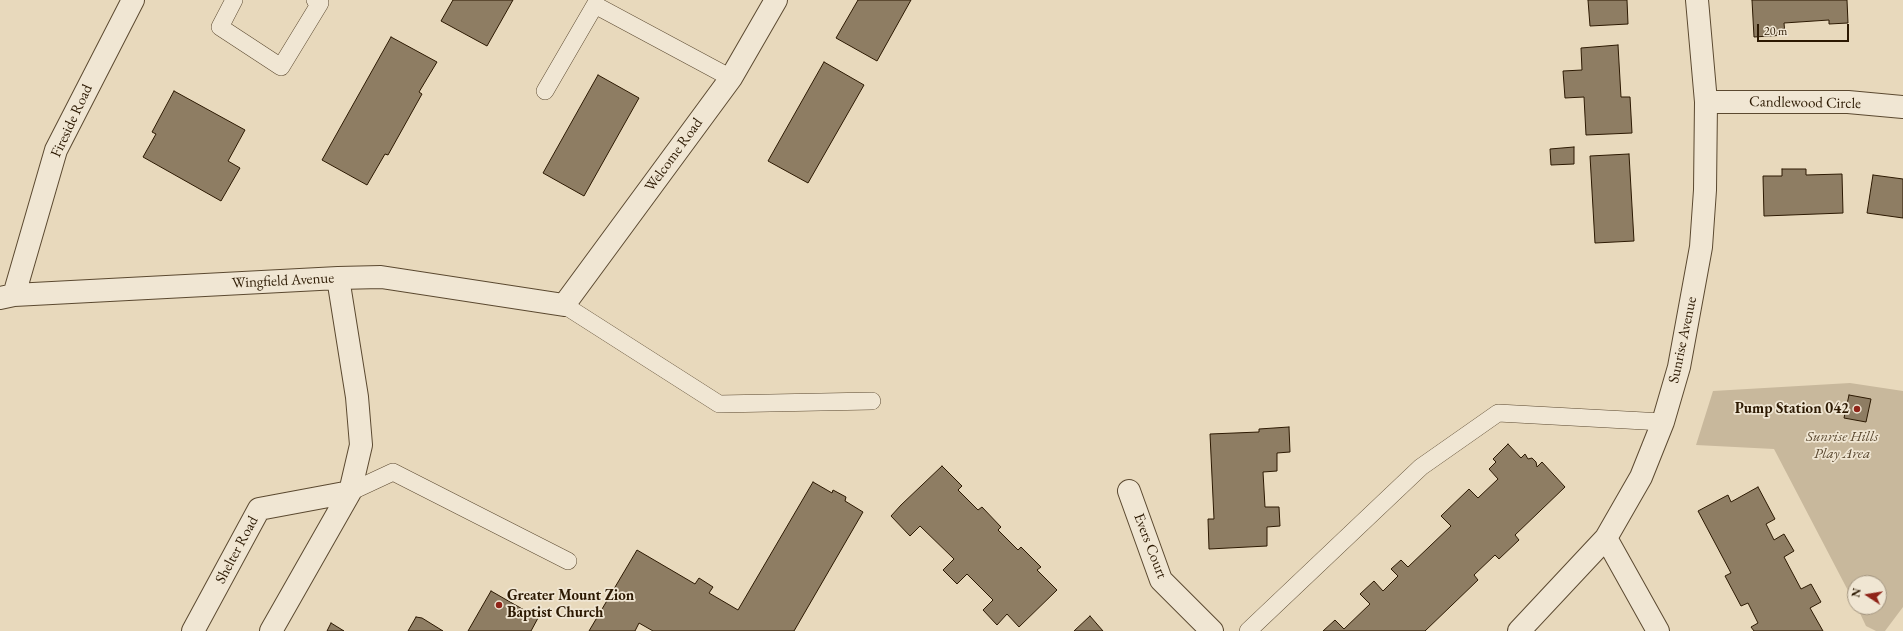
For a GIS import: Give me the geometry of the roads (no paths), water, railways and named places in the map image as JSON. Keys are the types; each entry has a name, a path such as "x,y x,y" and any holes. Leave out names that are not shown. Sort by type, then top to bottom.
{"street":[{"name":"Fireside Road","path":"7,297 56,150 133,0"},
{"name":"Welcome Road","path":"564,305 731,78 776,0"},
{"name":"Sunrise Avenue","path":"1519,631 1606,538 1641,477 1663,422 1679,367 1701,247 1705,190 1706,102 1697,0"},
{"name":"Candlewood Circle","path":"1706,102 1848,102 1903,107"},
{"name":"Wingfield Avenue","path":"7,297 338,278 381,277 564,305"},
{"path":"271,631 350,492 361,445 357,397 338,278"},
{"name":"Evers Court","path":"1129,491 1161,580 1212,631"},
{"name":"Shelter Road","path":"194,631 259,509 350,492"},
{"path":"1606,538 1658,631"}],"lane":[{"path":"234,0 220,27 282,67 320,3 315,0"},
{"path":"546,91 595,5 731,78"},
{"path":"564,305 719,404 872,401"},
{"path":"1248,631 1421,467 1498,413 1663,422"},
{"path":"350,492 393,472 568,561"}],"place":[{"name":"Pump Station 042","path":"1857,409"},
{"name":"Greater Mount Zion Baptist Church","path":"499,605"}],"park label":[{"name":"Sunrise Hills Play Area","path":"1842,446"}]}
